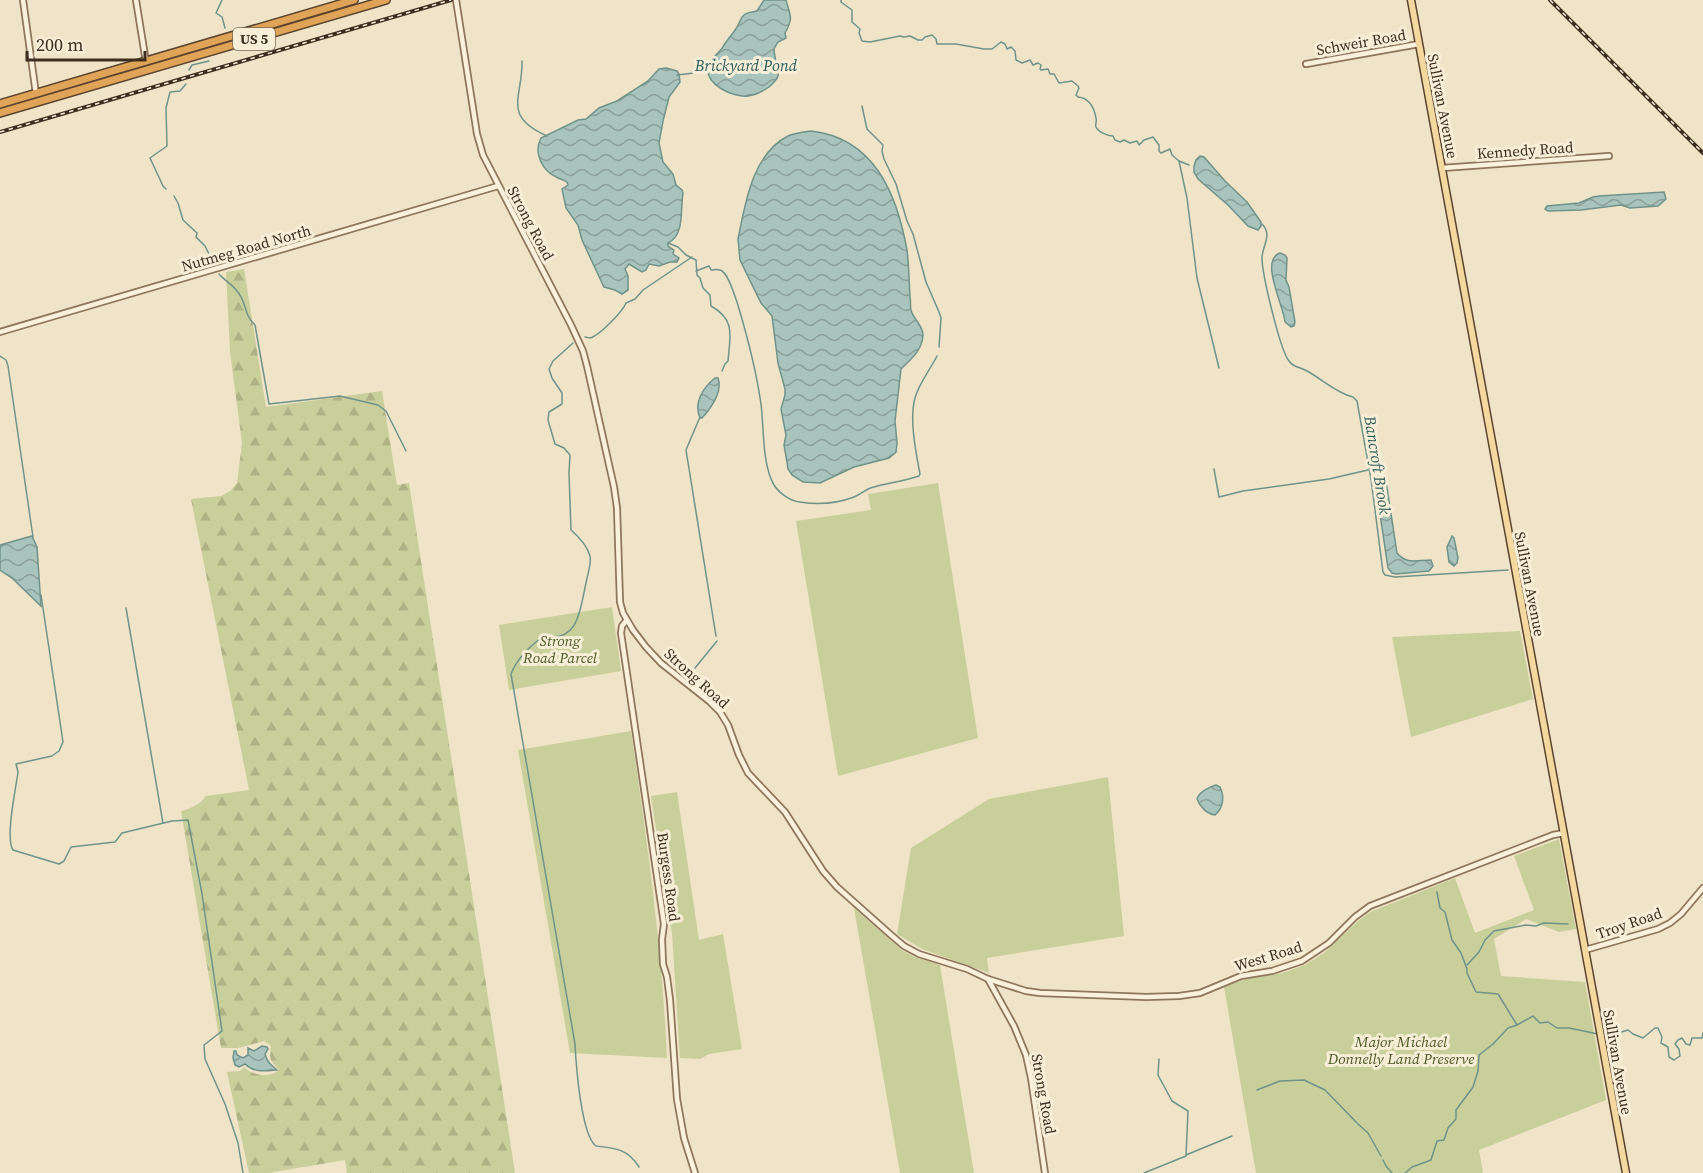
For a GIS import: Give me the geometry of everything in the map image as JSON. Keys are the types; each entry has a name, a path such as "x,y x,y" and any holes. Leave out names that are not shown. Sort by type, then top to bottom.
{"highway":[{"name":"US 5","path":"0,104 354,0"},
{"name":"US 5","path":"0,113 386,0"}],"main road":[{"name":"Sullivan Avenue","path":"1411,0 1626,1173"}],"street":[{"path":"23,0 36,94"},
{"path":"136,0 147,70"},
{"name":"Strong Road","path":"456,0 477,134 483,155 583,351 601,425 615,498 620,602 626,621 661,663 720,712 728,725 748,773 785,812 820,867 837,887 904,946 919,954 967,969 988,979 1026,1055 1045,1173"},
{"name":"Schweir Road","path":"1306,64 1419,44"},
{"name":"Kennedy Road","path":"1442,168 1609,156"},
{"name":"Nutmeg Road North","path":"0,332 498,186"},
{"name":"Burgess Road","path":"626,621 621,633 664,924 663,964 670,1000 677,1100 682,1128 695,1173"},
{"name":"West Road","path":"988,979 1040,993 1146,997 1200,993 1241,976 1272,971 1302,961 1329,943 1351,920 1370,906 1564,832"},
{"name":"Troy Road","path":"1585,950 1658,929 1670,923 1681,914 1703,888"}],"green space":[{"path":"244,269 266,407 382,391 397,485 409,483 515,1173 347,1173 345,1160 268,1173 249,1173 227,1072 240,1071 244,1067 252,1072 266,1075 279,1070 271,1060 271,1046 264,1041 238,1048 221,1048 181,811 195,806 206,796 249,790 191,499 221,496 237,483 242,443 230,352 226,272"},
{"path":"938,483 978,738 838,776 796,521 871,510 868,494"},
{"name":"Strong Road Parcel","path":"612,607 621,671 509,690 499,625"},
{"path":"1520,631 1533,699 1411,737 1392,637"},
{"path":"631,731 658,935 667,1058 570,1053 518,750"},
{"path":"1108,777 1124,936 987,958 989,973 922,949 897,934 911,848 989,799"},
{"path":"677,792 699,940 723,934 742,1049 709,1054 700,1059 680,1058 672,934 651,796"},
{"name":"Major Michael Donnelly Land Preserve","path":"1559,839 1576,929 1559,932 1526,919 1494,939 1501,976 1585,982 1606,1100 1479,1150 1483,1173 1256,1173 1224,987 1246,979 1282,973 1305,965 1324,953 1370,912 1455,878 1475,933 1534,910 1514,856"},
{"path":"854,908 903,951 940,965 974,1173 900,1173"}],"water":[{"name":"Brickyard Pond","path":"764,0 786,0 790,13 786,38 778,42 774,49 778,76 769,87 754,95 735,95 716,85 708,73 708,67 742,17 747,13 757,11"},
{"path":"659,69 677,71 680,82 669,97 659,143 663,162 673,174 676,185 683,193 679,228 677,234 668,243 668,246 674,250 673,254 679,258 677,262 659,266 649,264 642,272 629,264 625,269 628,276 628,290 622,294 604,287 582,240 578,225 566,208 562,189 568,185 567,182 552,175 543,166 538,150 539,144 541,138 578,120 586,119 599,108 617,101 648,81"},
{"path":"811,131 833,136 852,145 867,157 889,190 903,229 907,250 911,310 923,335 918,350 901,369 895,421 896,452 889,458 854,467 820,483 803,482 792,475 788,469 784,445 786,435 781,409 785,389 778,363 772,316 761,303 740,260 738,239 747,196 766,155 788,136"},
{"path":"1200,156 1204,157 1247,202 1261,222 1258,230 1248,226 1198,179 1194,166"},
{"path":"1664,192 1666,199 1658,206 1630,208 1621,205 1548,211 1545,209 1547,206 1579,203 1599,196"},
{"path":"1280,253 1287,258 1286,280 1295,322 1291,327 1285,322 1272,274 1274,257"},
{"path":"715,378 718,378 719,383 718,394 709,410 700,418 698,406 701,395"},
{"path":"1379,476 1386,481 1397,553 1408,560 1431,560 1433,566 1429,571 1396,574 1388,568 1375,480 1375,477"},
{"path":"32,536 37,547 41,606 13,579 0,570 0,545"},
{"path":"1452,536 1458,558 1454,566 1449,562 1447,547"},
{"path":"1216,785 1220,787 1223,798 1220,809 1215,815 1204,810 1197,799 1207,788"},
{"path":"262,1046 267,1047 265,1054 267,1059 277,1070 260,1071 245,1064 239,1067 235,1065 234,1051 243,1058 248,1055 248,1048 254,1051"}],"waterway":[{"path":"222,0 216,13 222,17 225,28"},
{"name":"Bancroft Brook","path":"841,0 852,10 852,22 860,29 862,41 870,42 900,36 922,40 932,35 937,44 956,44 984,49 992,49 1001,42 1007,49 1011,47 1015,51 1016,60 1022,63 1030,60 1033,65 1038,63 1041,65 1041,70 1048,69 1050,74 1054,74 1059,83 1072,81 1078,86 1076,95 1090,104 1095,114 1096,127 1101,132 1113,136 1120,142 1137,141 1139,145 1144,140 1153,137 1161,153 1170,149 1172,155 1179,161 1189,165"},
{"path":"189,70 192,65 209,61"},
{"path":"522,61 518,95 519,113 524,121 547,136"},
{"path":"677,75 694,73"},
{"path":"166,189 150,158 167,146 166,108 170,92 180,91 186,84"},
{"path":"862,106 867,129 883,145 884,159 896,184 926,282 941,318 939,347"},
{"path":"1179,161 1187,198 1197,278 1219,368"},
{"path":"174,196 183,220 197,233 196,237 205,246 210,256"},
{"name":"Bancroft Brook","path":"1262,224 1267,232 1262,254 1265,279 1285,354 1292,365 1311,373 1357,401 1385,575 1395,577 1508,570"},
{"path":"668,243 696,260 697,275 703,288 710,295 711,306 719,311 728,323 730,329 728,361 722,371"},
{"path":"585,337 590,338 599,333 616,317 626,303 635,299 643,290 692,257"},
{"path":"696,271 709,266 711,270 720,270 726,275 730,284 757,378 767,467 776,488 792,500 814,503 841,501 871,488 919,476 913,406 919,387 937,356"},
{"path":"219,274 240,295 255,325 269,404 340,396 378,405 386,411 406,451"},
{"path":"573,343 553,361 549,369 562,393 562,404 549,412 548,420 555,444 564,448 570,455 571,530 587,548 590,566 579,613 571,629 556,637 544,636 529,648 511,674 575,1044 583,1114 591,1139 596,1146 626,1153 639,1167"},
{"path":"0,356 6,360 8,366 33,537"},
{"path":"700,417 686,450 716,636"},
{"path":"1214,469 1219,497 1243,491 1329,479 1368,470"},
{"path":"41,595 63,742 59,751 52,756 16,764 18,772 10,835 13,850 59,864 64,861 71,847 115,842 122,833 172,821 188,820 202,894 222,1031 204,1045 205,1059 225,1104 238,1143 243,1173"},
{"path":"126,608 163,823"},
{"path":"695,668 717,641"},
{"path":"1437,892 1440,908 1445,912 1452,940 1461,953 1476,992 1498,994 1517,1025"},
{"path":"1467,965 1494,931 1544,923 1568,924"},
{"path":"1405,1173 1412,1167 1431,1160 1437,1141 1444,1140 1448,1128 1456,1119 1456,1110 1473,1087 1478,1071 1479,1055 1508,1028 1533,1016 1540,1023 1548,1022 1557,1028 1598,1034"},
{"path":"1602,1033 1610,1030 1618,1033 1628,1030 1643,1038 1658,1028 1662,1037 1661,1043 1668,1047 1669,1057 1674,1060 1680,1056 1675,1044 1678,1040 1682,1038 1686,1044 1690,1045 1692,1038 1702,1038 1703,1033"},
{"path":"1144,1173 1186,1156 1188,1111 1172,1101 1158,1075 1159,1059"},
{"path":"1257,1090 1280,1081 1304,1080 1325,1090 1368,1133 1381,1156"},
{"path":"1186,1155 1232,1136"},
{"path":"1383,1160 1392,1173"}],"railway":[{"path":"0,132 451,0"},
{"path":"1550,0 1703,153"}]}
